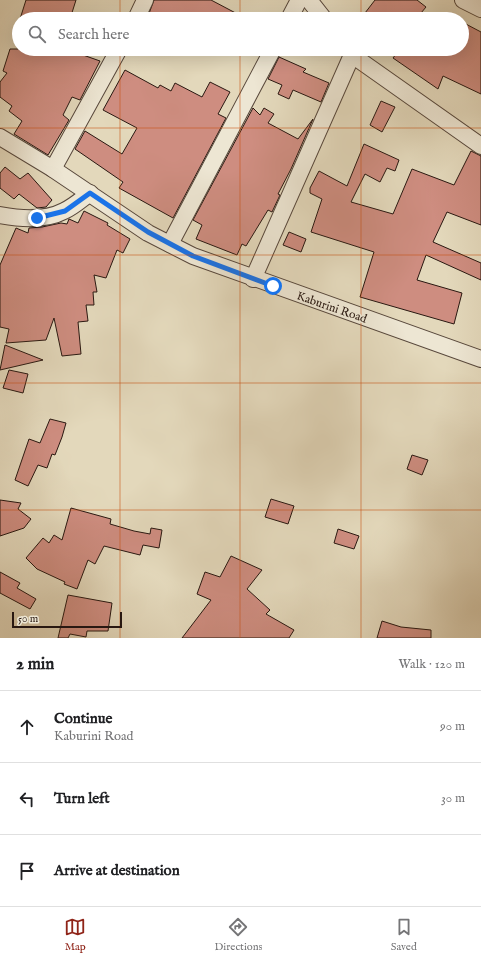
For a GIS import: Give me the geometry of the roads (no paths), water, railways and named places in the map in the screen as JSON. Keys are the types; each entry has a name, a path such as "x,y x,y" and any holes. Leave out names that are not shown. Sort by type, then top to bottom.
{"street":[{"path":"139,12 145,0"},
{"path":"293,12 299,0"},
{"path":"309,0 318,12"},
{"path":"463,0 481,9"},
{"path":"53,169 115,56"},
{"path":"170,244 269,56"},
{"path":"253,279 348,56"},
{"path":"356,56 481,146"},
{"name":"Kaburini Road","path":"0,137 53,169 148,232 193,256 253,279 481,359"},
{"path":"0,215 18,219 51,216 65,211 90,193"}]}
